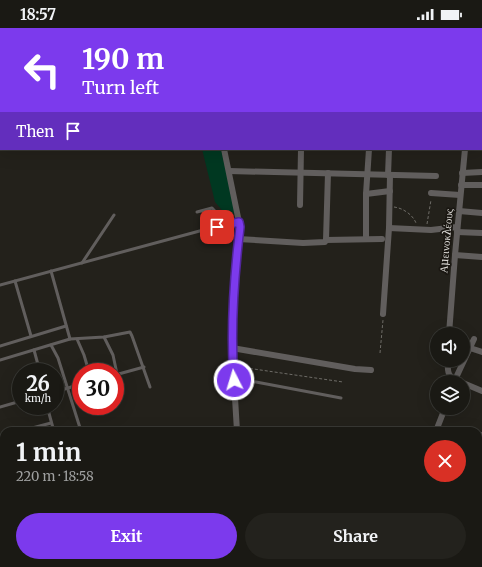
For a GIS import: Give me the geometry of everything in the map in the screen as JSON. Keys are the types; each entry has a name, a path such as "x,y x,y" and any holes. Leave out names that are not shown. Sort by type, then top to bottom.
{"street":[{"path":"224,150 239,222 232,348 237,427"},
{"path":"300,205 301,150"},
{"path":"366,239 366,194 369,150"},
{"path":"383,314 390,208 389,150"},
{"name":"Αμεινοκλέους","path":"450,327 465,150"},
{"path":"229,171 436,176"},
{"path":"462,173 482,172"},
{"path":"326,240 328,173"},
{"path":"461,185 482,185"},
{"path":"366,194 390,191"},
{"path":"431,193 460,195"},
{"path":"459,212 482,213"},
{"path":"389,228 457,230 482,233"},
{"path":"238,239 303,243 320,243 325,242 326,240 382,239"},
{"path":"455,255 482,257"},
{"path":"474,339 470,348 482,352"},
{"path":"232,348 356,369 371,370"},
{"path":"470,386 482,391"},
{"path":"438,427 442,415"}],"lane":[{"path":"197,212 212,208 227,224"},
{"path":"82,263 114,215"},
{"path":"0,285 52,270 239,222"},
{"path":"52,270 70,339"},
{"path":"15,281 31,336"},
{"path":"0,346 66,326"},
{"path":"0,360 70,339 104,337 130,332 150,387"},
{"path":"104,337 113,355 114,363"},
{"path":"77,339 86,363"},
{"path":"51,344 58,358 80,427"},
{"path":"34,350 38,363"},
{"path":"124,373 144,367"},
{"path":"234,380 256,382 341,398"},
{"path":"64,389 72,387"},
{"path":"0,407 12,404"},
{"path":"49,415 54,427"},
{"path":"36,427 51,423"}],"path":[{"path":"423,230 427,225 431,193"},
{"path":"390,208 400,208 404,210 415,220 416,229"},
{"path":"380,353 383,314"},
{"path":"233,366 343,382"}],"green space":[{"path":"202,150 221,150 235,213 227,216 215,202"}],"route":[{"path":"217,227 239,222 240,227 234,297 232,348 234,380"}]}
